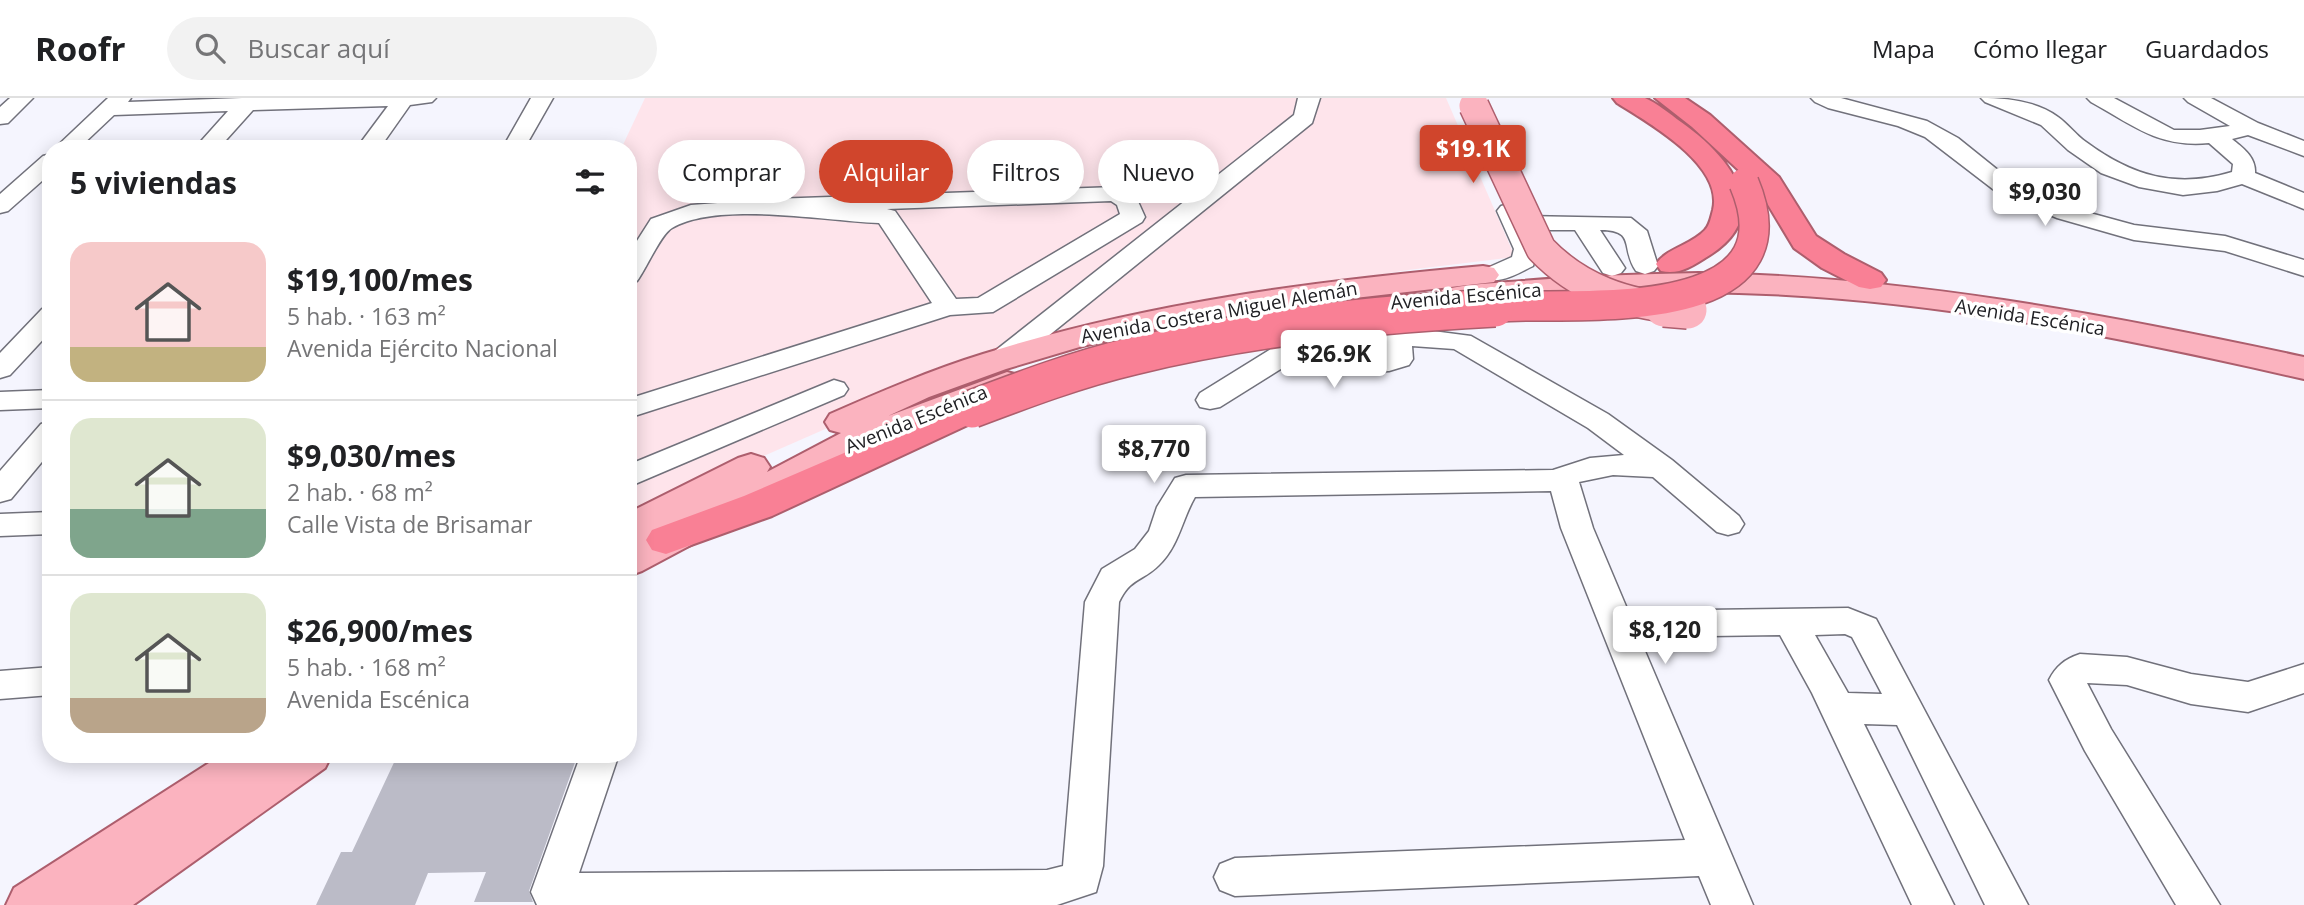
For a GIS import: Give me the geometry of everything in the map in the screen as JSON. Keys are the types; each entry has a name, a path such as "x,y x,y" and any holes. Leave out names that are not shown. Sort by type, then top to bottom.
{"highway":[{"path":"1626,98 1672,127 1711,162 1729,189 1731,210 1719,234 1658,265"},
{"path":"1651,98 1682,111 1769,183 1805,242 1832,261 1870,280"},
{"path":"666,540 758,506 972,409 1024,389 1132,356 1254,333 1393,316 1522,306 1627,303 1682,295 1707,286 1731,271 1754,244 1757,230 1756,212 1744,183 1723,153 1682,111"}],"main road":[{"path":"1471,100 1541,249 1553,264 1589,287 1641,305 1688,310 1917,313 2172,350 2226,350"},
{"name":"Avenida Costera Miguel Alemán","path":"637,525 893,397 1001,360 1072,338 1167,318 1373,285 1494,274 1658,265 1870,280 2066,308 2304,354"},
{"name":"Avenida Escénica","path":"637,556 854,442 978,392 1073,361 1166,336 1256,317 1505,292 1655,284 1780,285 1903,297 2061,320 2226,350 2304,368"},
{"path":"32,905 247,763"},
{"path":"92,905 296,763"}],"street":[{"path":"0,117 22,98"},
{"path":"75,140 115,104 246,105 425,98"},
{"path":"518,140 542,98"},
{"path":"1001,360 1304,118 1309,98"},
{"path":"1822,98 1840,106 1903,120 1932,131 1954,145 1997,183 2106,226 2142,235 2227,244 2254,250 2304,268"},
{"path":"1992,98 2049,120 2076,145 2109,168 2147,182 2183,188 2217,184 2243,176 2304,202"},
{"path":"2098,98 2164,134 2215,136 2250,128"},
{"path":"2195,98 2250,128 2304,149"},
{"path":"374,140 404,99"},
{"path":"1471,100 1525,223 1556,254 1599,269"},
{"path":"213,140 246,105"},
{"path":"2215,136 2236,153 2244,164 2243,176"},
{"path":"0,206 42,169"},
{"path":"637,406 948,307 984,306 1133,216 1128,202 1116,194 1084,196"},
{"path":"637,261 660,224 691,212 772,206 967,200"},
{"path":"1076,203 1079,247"},
{"path":"772,206 833,214 886,216 948,307"},
{"path":"1525,223 1622,223 1635,231 1658,265"},
{"path":"1494,274 1524,261 1525,223"},
{"path":"1583,223 1599,269"},
{"path":"0,369 42,325"},
{"path":"1166,336 1192,341 1254,334 1398,337 1461,342 1588,415 1661,467 1728,524"},
{"path":"1210,400 1281,355 1297,351 1337,365 1399,359 1398,337"},
{"path":"637,473 834,388"},
{"path":"0,401 42,399"},
{"path":"0,491 42,442"},
{"path":"1563,480 1565,476 1580,470 1609,463 1661,467"},
{"path":"1563,480 1577,528 1732,905"},
{"path":"597,763 552,892 1047,897 1080,878 1083,866 1102,602 1114,578 1147,557 1164,536 1173,507 1186,486 1563,480"},
{"path":"0,525 42,523"},
{"path":"1790,621 1837,708 1933,905"},
{"path":"1617,624 1848,621 1864,628 2007,905"},
{"path":"2199,905 2098,740 2067,680 2080,668 2127,671 2191,689 2248,697 2304,678"},
{"path":"0,685 42,682"},
{"path":"1837,708 1908,710"},
{"path":"1235,877 1713,857"}],"shaded area":[{"path":"645,98 1446,98 1515,257 1408,270 1279,291 1083,334 880,405 673,496 637,515 637,140 625,140"}],"building":[{"path":"394,763 575,763 529,891 533,902 474,902 486,872 428,873 415,905 316,905 341,852 352,852"}]}
